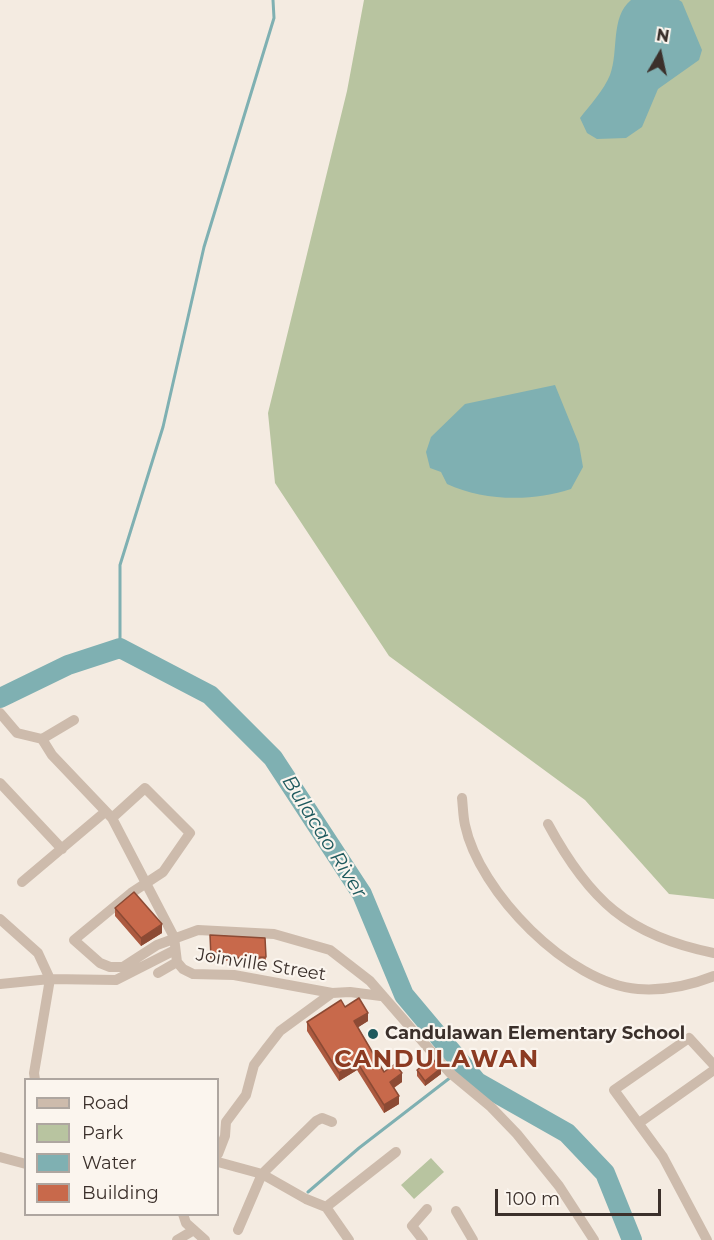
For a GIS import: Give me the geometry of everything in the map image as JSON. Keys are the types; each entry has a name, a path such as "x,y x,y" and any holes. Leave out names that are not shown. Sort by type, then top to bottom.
{"street":[{"path":"1,714 7,724 17,733 42,740 52,755 108,815 174,937"},
{"path":"42,740 74,720"},
{"path":"0,783 62,849"},
{"path":"22,882 62,849 145,788 189,831 186,843 168,865 145,886 131,893 74,940 100,963 110,967 123,967 174,937 198,930 273,934 330,950 370,981 452,1075 491,1107 517,1134 559,1186 594,1240"},
{"path":"462,798 465,825 474,850 496,888 517,918 569,962 604,980 636,989 681,988 714,976"},
{"path":"548,824 566,857 584,882 619,915 642,931 667,942 714,953"},
{"path":"0,919 38,952 50,979 35,1078"},
{"name":"Joinville Street","path":"174,937 177,962 193,974 234,975 332,993 381,996"},
{"path":"0,984 50,979 116,980 175,950"},
{"path":"158,973 177,962"},
{"name":"Joinville Street","path":"219,1151 225,1136 225,1122 246,1095 254,1065 280,1031 332,993"},
{"path":"707,1240 663,1157 614,1090 690,1038 714,1065"},
{"path":"639,1124 714,1070"},
{"path":"238,1230 262,1174 316,1121 322,1118 332,1122"},
{"path":"326,1207 396,1152"},
{"path":"0,1157 24,1163"},
{"path":"219,1162 262,1174 306,1199 326,1207 349,1240"},
{"path":"423,1240 412,1226 427,1209"},
{"path":"456,1210 473,1240"},
{"path":"183,1216 186,1223 205,1240"},
{"path":"177,1240 194,1230"}],"green space":[{"path":"364,0 714,0 714,899 669,894 585,800 389,656 275,483 268,413 347,91"},
{"path":"431,1158 444,1172 414,1199 401,1185"}],"water":[{"path":"631,0 679,0 682,2 702,50 699,60 658,89 642,127 626,138 597,139 587,133 580,118 601,92 610,75 620,16 624,7"},
{"path":"555,385 579,444 583,467 571,489 525,498 476,494 447,484 441,472 430,468 426,452 431,437 465,404"}],"building":[{"path":"134,892 162,924 141,938 115,908"},
{"path":"210,935 265,938 266,957 211,958"},
{"path":"359,998 368,1013 354,1021 384,1072 395,1064 402,1073 390,1082 399,1096 384,1105 357,1062 339,1073 307,1022 341,1000 345,1007"},
{"path":"432,1058 441,1068 425,1081 417,1070"}],"waterway":[{"path":"120,648 120,565 163,427 204,247 274,18 273,0"},
{"name":"Bulacao River","path":"0,698 68,665 120,648 210,695 273,758 362,894 404,995 477,1082 567,1133 605,1173 632,1240"},
{"path":"308,1192 359,1148 464,1067"}],"place":[{"name":"Candulawan Elementary School","path":"373,1034"}],"district":[{"name":"CANDULAWAN","path":"437,1060"}]}
